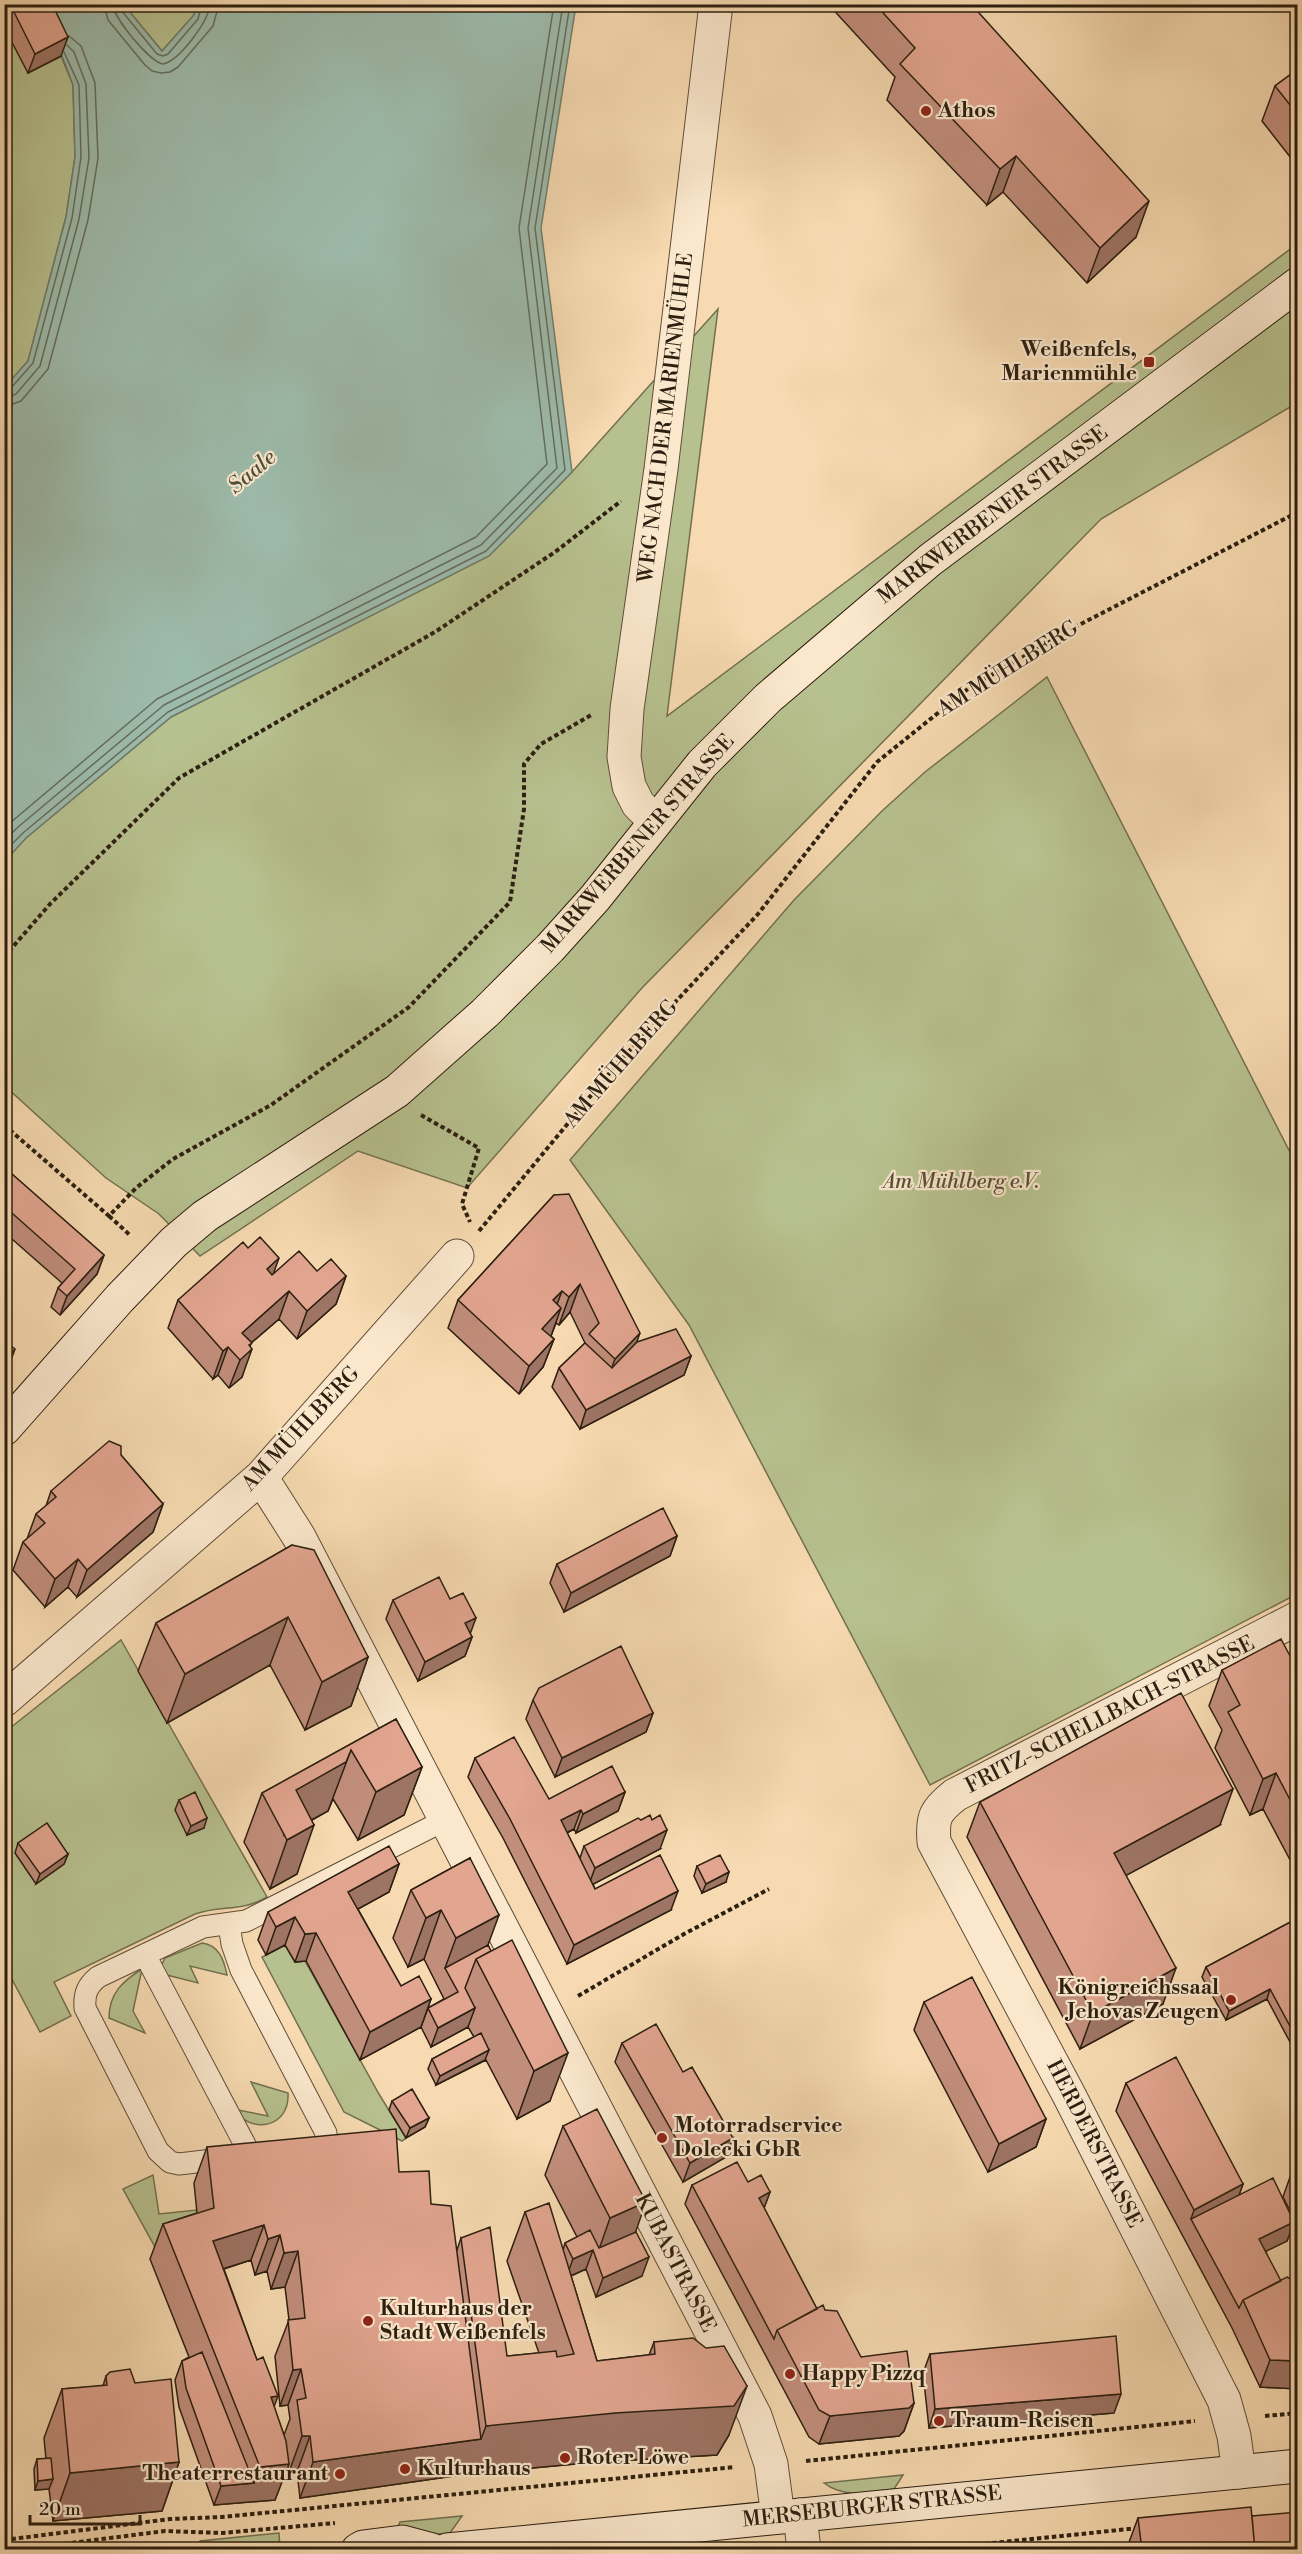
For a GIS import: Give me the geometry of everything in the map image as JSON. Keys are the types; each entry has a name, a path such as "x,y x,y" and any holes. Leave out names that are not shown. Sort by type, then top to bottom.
{"street":[{"name":"WEG NACH DER MARIENMÜHLE","path":"655,821 638,804 629,786 624,758 627,709 661,470 716,4"},
{"name":"MARKWERBENER STRASSE","path":"4,1429 120,1298 174,1242 205,1216 402,1087 485,1013 550,948 595,898 702,764 743,722 848,628 930,560 1298,284"},
{"name":"AM MÜHLBERG","path":"4,1700 261,1477 466,1246"},
{"name":"KUBASTRASSE","path":"261,1477 299,1537 754,2416 789,2516 804,2550"},
{"name":"FRITZ-SCHELLBACH-STRASSE","path":"933,1824 939,1808 955,1795 1298,1618"},
{"name":"HERDERSTRASSE","path":"933,1824 934,1842 1074,2105 1224,2400 1230,2418 1239,2472"},
{"name":"MERSEBURGER STRASSE","path":"447,2550 1298,2466"},
{"path":"358,2550 363,2547 402,2542 432,2550"}],"lane":[{"path":"229,1925 234,1951 241,1970 326,2133 326,2141 322,2147 311,2151 179,2164 170,2162 158,2151 89,2017 84,1999 90,1984 98,1977 203,1927 246,1921 445,1820"},
{"path":"145,1955 268,2155"}],"path":[{"path":"4,957 50,904 179,778 435,632 555,552 661,470"},
{"name":"AM MÜHLBERG","path":"466,1246 617,1064 758,914 877,762 938,711 978,683 1075,627 1298,512"},
{"path":"4,1125 109,1216 136,1188 173,1159 271,1105 409,1007 510,902 524,809 524,764 541,744 595,712 627,709"},
{"path":"402,1087 422,1117 479,1149 462,1204 466,1246"},
{"path":"546,2014 684,1934 769,1889"},
{"path":"4,2540 170,2519 222,2517 1298,2413"},
{"path":"925,2550 1146,2528"}],"green space":[{"path":"124,5 197,5 194,15 162,51"},
{"path":"4,27 61,56 73,85 75,157 66,217 28,361 5,387"},
{"path":"1297,244 1297,403 1101,519 641,989 467,1188 358,1151 200,1256 159,1214 106,1178 7,1088 5,1089 4,861 26,838 171,717 489,556 572,472 718,309 667,716"},
{"name":"Am Mühlberg e.V.","path":"1047,677 1297,1166 1297,1594 930,1785 689,1325 570,1160 794,900 882,811 925,772"},
{"path":"121,1640 267,1897 249,1905 195,1914 54,1982 71,2016 40,2032 5,1966 5,1732"},
{"path":"202,1943 217,1950 227,1975 190,1966 198,1983 163,1974 160,1968 165,1958"},
{"path":"285,1945 295,1962 305,1961 406,2138 402,2141 344,2112 262,1957"},
{"path":"142,1969 133,2011 145,2033 109,2018 111,2001 118,1989"},
{"path":"251,2082 288,2093 287,2105 283,2114 276,2120 259,2125 249,2122 233,2109 268,2116"},
{"path":"153,2175 159,2214 197,2210 201,2244 160,2256 123,2189"},
{"path":"903,2475 894,2489 866,2493 840,2491 824,2483"},
{"path":"462,2516 450,2533 396,2538 400,2522"},
{"path":"279,2533 280,2549 234,2550 200,2546 200,2541"}],"water":[{"name":"Saale","path":"5,5 124,5 162,51 194,15 197,5 576,5 541,228 572,472 489,556 171,717 26,838 5,861 5,387 28,361 66,217 75,157 73,85 62,56 28,73"}],"building":[{"path":"10,4 52,4 68,37 35,54"},
{"path":"875,4 971,4 1149,201 1100,248 1016,156 1000,169 900,64 915,48"},
{"path":"1298,69 1298,115 1275,86"},
{"path":"4,1167 104,1255 67,1296 58,1288 75,1269 4,1206"},
{"path":"569,1194 640,1333 615,1359 589,1334 599,1323 580,1284 569,1297 562,1291 553,1300 561,1308 542,1329 554,1339 529,1366 458,1300 554,1195"},
{"path":"260,1237 279,1258 267,1269 272,1275 299,1251 317,1271 331,1259 346,1276 307,1311 289,1291 242,1333 252,1343 249,1345 252,1349 240,1360 228,1347 223,1351 178,1300 243,1242 248,1248"},
{"path":"676,1329 691,1356 586,1410 559,1368 585,1343 612,1368 637,1342"},
{"path":"4,1340 15,1349 4,1362"},
{"path":"109,1441 121,1446 121,1455 163,1504 87,1570 78,1559 55,1579 23,1542 45,1523 36,1514 56,1497 51,1491"},
{"path":"663,1508 677,1536 571,1593 557,1564"},
{"path":"292,1545 314,1550 368,1657 322,1682 288,1617 185,1674 156,1623"},
{"path":"439,1577 450,1599 463,1593 476,1618 465,1623 472,1637 425,1662 393,1600"},
{"path":"1281,1639 1298,1671 1298,1815 1276,1773 1263,1779 1228,1712 1240,1705 1222,1670"},
{"path":"621,1646 653,1713 562,1758 533,1700 539,1688"},
{"path":"1181,1693 1233,1789 1114,1853 1176,1968 1093,2013 980,1802"},
{"path":"396,1719 422,1767 376,1792 351,1750 346,1762 296,1790 314,1825 287,1840 262,1793"},
{"path":"514,1737 549,1799 612,1766 625,1792 583,1814 581,1810 561,1820 595,1889 660,1855 678,1891 574,1945 510,1819 475,1758"},
{"path":"195,1792 207,1818 191,1826 179,1800"},
{"path":"650,1815 652,1820 660,1815 667,1830 595,1868 584,1846 638,1818 641,1820"},
{"path":"47,1823 68,1854 40,1874 18,1843"},
{"path":"389,1846 399,1864 348,1892 401,1986 419,1976 431,1999 370,2032 316,1933 305,1934 295,1917 276,1927 268,1912"},
{"path":"720,1855 729,1872 706,1884 697,1866"},
{"path":"470,1858 499,1915 456,1938 441,1910 426,1918 411,1890"},
{"path":"1298,1918 1298,2041 1270,1989 1229,2011 1206,1967"},
{"path":"512,1940 568,2053 534,2071 476,1959"},
{"path":"488,1945 491,1951 476,1959 465,1988 475,2008 438,2028 428,2008 458,1992 445,1968"},
{"path":"972,1977 1046,2119 999,2144 924,2002"},
{"path":"656,2024 683,2072 692,2067 733,2138 690,2163 622,2043"},
{"path":"481,2033 489,2050 440,2076 432,2059"},
{"path":"1176,2057 1243,2184 1194,2210 1126,2083"},
{"path":"412,2089 429,2118 410,2128 392,2101"},
{"path":"597,2109 646,2202 610,2218 563,2126"},
{"name":"Kulturhaus der Stadt Weißenfels","path":"396,2129 399,2172 429,2171 431,2204 451,2206 481,2439 313,2462 310,2436 302,2436 297,2400 306,2398 301,2369 293,2370 288,2320 305,2318 298,2251 284,2253 280,2235 268,2239 264,2225 213,2241 257,2360 263,2357 278,2396 271,2397 286,2441 289,2464 260,2467 163,2224 214,2208 207,2147"},
{"path":"737,2162 748,2182 761,2175 770,2192 759,2198 817,2309 777,2330 774,2339 692,2185"},
{"path":"1298,2174 1298,2193 1290,2177"},
{"path":"1273,2178 1294,2222 1259,2239 1281,2281 1243,2300 1239,2308 1191,2219"},
{"path":"549,2203 597,2361 655,2354 654,2342 693,2338 706,2348 724,2346 747,2386 734,2406 615,2413 486,2426 461,2238 490,2227 507,2356 556,2351 557,2357 574,2354 525,2212"},
{"path":"590,2230 599,2248 636,2232 649,2257 603,2278 593,2250 573,2259 565,2243"},
{"path":"1287,2277 1298,2283 1298,2361 1270,2360 1243,2300"},
{"path":"823,2305 825,2310 837,2311 861,2357 907,2351 914,2403 909,2408 830,2416 819,2410 777,2330"},
{"path":"1116,2336 1121,2394 935,2409 930,2354"},
{"path":"202,2352 254,2483 221,2486 186,2388 182,2361"},
{"path":"130,2369 135,2383 171,2379 179,2462 70,2473 62,2389 107,2385 106,2376 110,2372"},
{"path":"51,2458 53,2479 38,2481 37,2459"},
{"path":"1251,2507 1255,2550 1142,2550 1138,2518"},
{"path":"1298,2512 1298,2550 1255,2550 1252,2516"},
{"path":"787,2546 790,2550 754,2550"}],"place":[{"name":"Athos","path":"926,111"},
{"name":"Weißenfels, Marienmühle","path":"1149,362"},
{"name":"Königreichssaal Jehovas Zeugen","path":"1231,2000"},
{"name":"Motorradservice Dolecki GbR","path":"662,2138"},
{"name":"Kulturhaus der Stadt Weißenfels","path":"368,2321"},
{"name":"Happy Pizzq","path":"790,2374"},
{"name":"Traum-Reisen","path":"939,2421"},
{"name":"Roter Löwe","path":"565,2458"},
{"name":"Kulturhaus","path":"405,2469"},
{"name":"Theaterrestaurant","path":"340,2474"}]}
